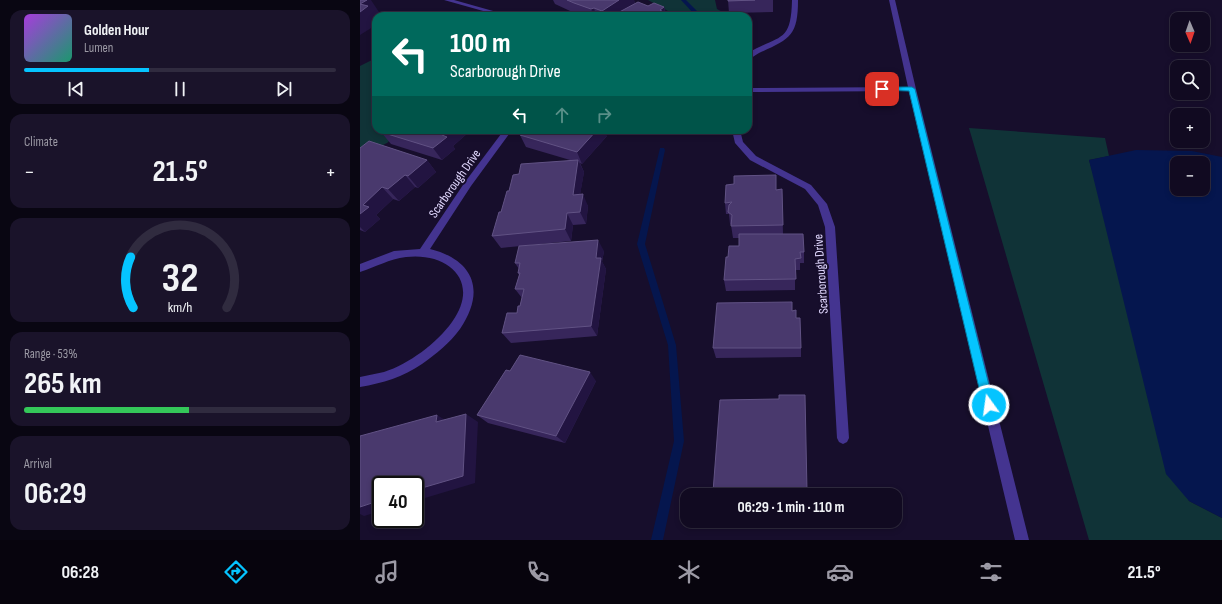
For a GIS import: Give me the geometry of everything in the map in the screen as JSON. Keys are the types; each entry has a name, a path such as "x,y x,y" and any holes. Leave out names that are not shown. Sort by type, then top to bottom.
{"street":[{"path":"447,0 493,12"},
{"path":"752,55 782,39 791,32 795,20 795,0"},
{"path":"892,0 912,89 1022,540"},
{"path":"752,90 912,89"},
{"name":"Scarborough Drive","path":"423,252 468,184 505,134"},
{"name":"Scarborough Drive","path":"737,134 739,143 753,158 808,186 822,204 830,227 843,438"},
{"path":"360,268 398,254 423,252 444,256 459,265 467,280 467,299 459,321 442,343 417,362 388,376 360,382"}],"green space":[{"path":"648,0 715,0 717,9 723,12 670,12"},
{"path":"372,60 372,134 397,134 387,143 360,156 360,66"},
{"path":"969,128 1105,138 1109,156 1089,160 1189,501 1222,518 1222,540 1089,540"}],"shaded area":[{"path":"1136,150 1192,151 1222,157 1222,518 1189,501 1166,474 1089,160"}],"building":[{"path":"360,0 367,0 360,4"},
{"path":"567,0 619,0 602,11 594,8 591,9"},
{"path":"728,0 755,0 728,1"},
{"path":"638,2 648,6 654,3 664,7 660,10 663,12 619,12"},
{"path":"360,4 368,6 360,12"},
{"path":"388,134 443,134 442,135 447,137 433,148"},
{"path":"521,134 593,134 577,152 520,135"},
{"path":"369,141 427,160 408,176 405,175 388,189 382,187 363,205 369,207 360,214 360,148"},
{"path":"578,160 573,195 583,194 580,212 567,213 565,229 492,236 499,212 501,212 507,191 509,191 513,175 519,174 521,164"},
{"path":"776,175 776,190 782,189 783,225 731,226 732,215 728,212 729,205 732,202 725,203 726,185 734,184 734,176"},
{"path":"739,234 803,234 804,252 800,252 801,258 795,259 796,279 724,280 726,257 728,257 729,246 739,246"},
{"path":"598,240 596,258 601,258 591,326 502,333 507,313 517,313 524,289 515,289 520,273 518,273 520,263 515,263 519,246"},
{"path":"792,302 792,311 796,310 796,318 800,318 801,348 713,348 717,303"},
{"path":"520,355 590,372 556,436 477,415 506,370 510,371"},
{"path":"779,395 805,395 807,488 713,488 720,400 779,399"},
{"path":"466,414 463,476 424,487 424,476 372,476 372,503 360,507 360,436 437,415 436,422"}],"waterway":[{"path":"683,0 695,12"},
{"path":"657,540 679,441 672,345 641,244 662,150"}],"route":[{"path":"882,89 912,89 989,405"}]}
